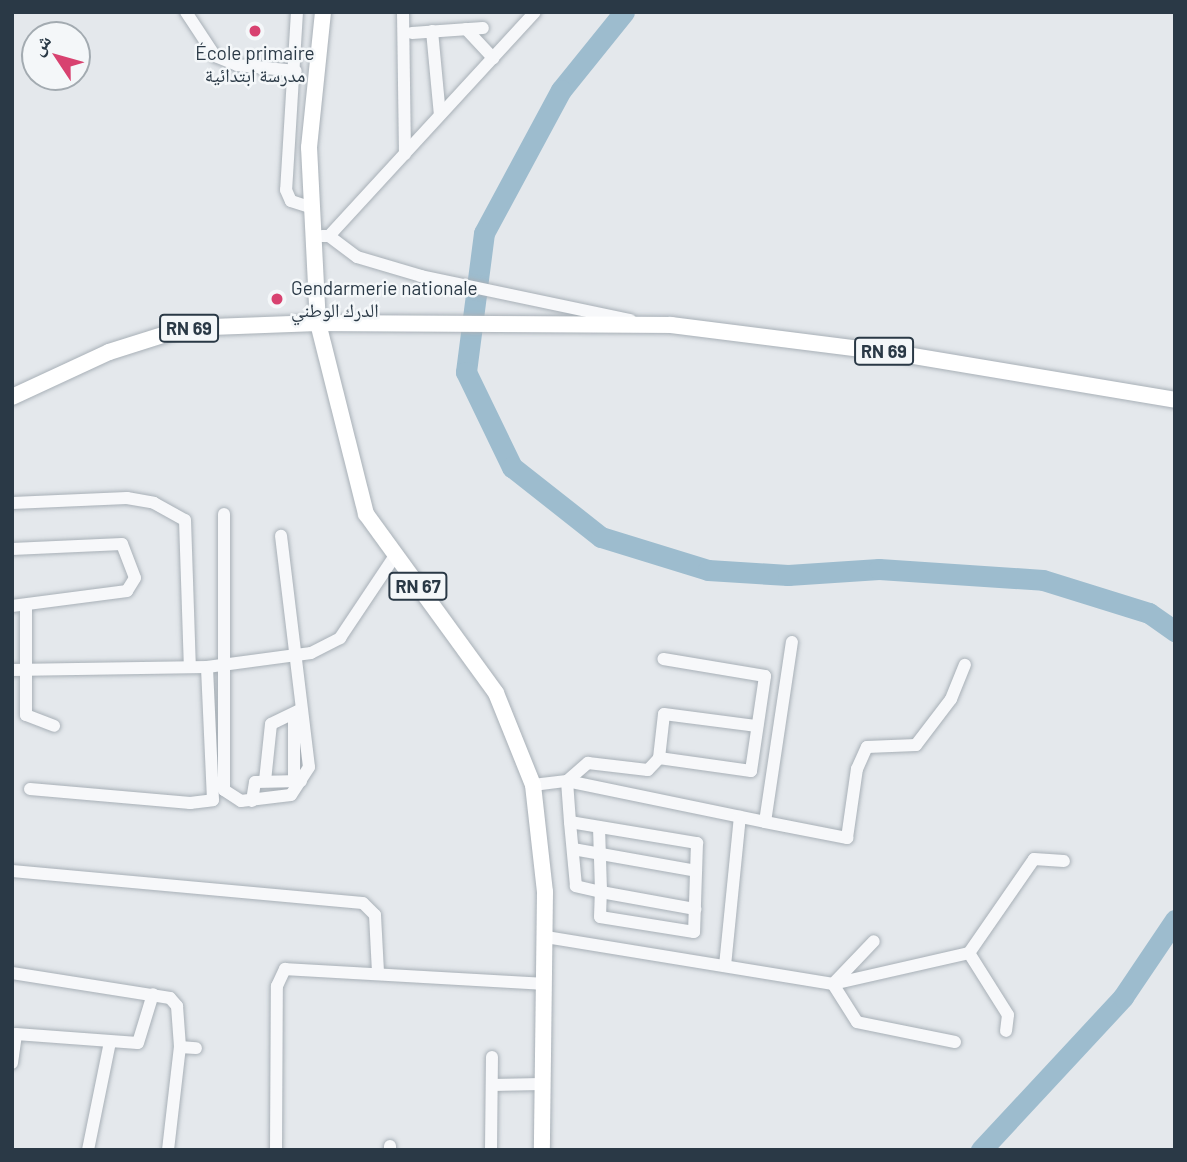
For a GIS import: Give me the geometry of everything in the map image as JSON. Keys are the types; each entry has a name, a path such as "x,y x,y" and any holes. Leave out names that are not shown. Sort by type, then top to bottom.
{"main road":[{"name":"RN 67","path":"323,12 310,116 309,207 318,323 366,514 394,557 496,693 533,785 546,937 541,1084 542,1150"},
{"name":"RN 69","path":"12,397 119,349 185,328 318,323 647,325 811,341 1175,400"}],"street":[{"path":"186,12 215,56 237,65 296,71"},
{"path":"297,12 296,71 286,190 291,201 309,207"},
{"path":"403,12 404,154"},
{"path":"329,236 532,14"},
{"path":"412,33 483,28"},
{"path":"466,29 493,58"},
{"path":"432,32 440,115"},
{"path":"312,236 329,236 357,257 421,276 556,301 647,325"},
{"path":"12,503 127,498 185,520 190,667"},
{"path":"30,789 190,803 213,800 213,666 224,514"},
{"path":"213,666 224,790 231,799 281,799 297,781 299,710 281,536"},
{"path":"12,549 122,544 131,555 135,578 127,591 19,606 29,670 26,715 54,726"},
{"path":"12,670 213,666 324,649 340,638 394,557"},
{"path":"765,822 792,642"},
{"path":"659,758 751,771 765,676 663,659"},
{"path":"533,785 567,781 847,838 857,769 867,747 916,745 951,699 965,665"},
{"path":"265,781 271,723 299,710"},
{"path":"567,781 588,763 648,770 659,758 664,714 757,726"},
{"path":"252,801 255,782 297,781"},
{"path":"567,781 576,886 695,909"},
{"path":"725,966 740,817"},
{"path":"570,822 697,843 694,932 600,917 599,827"},
{"path":"573,849 696,871"},
{"path":"546,937 833,984 969,953 1034,859 1063,861"},
{"path":"12,871 363,903 375,915 378,972"},
{"path":"833,984 874,941"},
{"path":"969,953 1008,1015 1006,1031"},
{"path":"276,1150 279,974 293,965 545,984"},
{"path":"12,973 153,994 177,1006 180,1047 168,1150"},
{"path":"833,984 858,1022 954,1042"},
{"path":"12,1063 14,1033 138,1043 144,1037 153,994"},
{"path":"88,1150 110,1042"},
{"path":"180,1047 196,1048"},
{"path":"491,1150 492,1057"},
{"path":"492,1085 541,1084"}],"waterway":[{"path":"624,12 561,90 484,233 466,372 512,467 601,537 708,570 788,575 879,569 1043,580 1149,613 1175,631"},
{"path":"981,1150 1123,997 1175,920"}],"place":[{"name":"École primaire مدرسة ابتدائية","path":"255,31"},
{"name":"Gendarmerie nationale الدرك الوطني","path":"277,299"}]}
